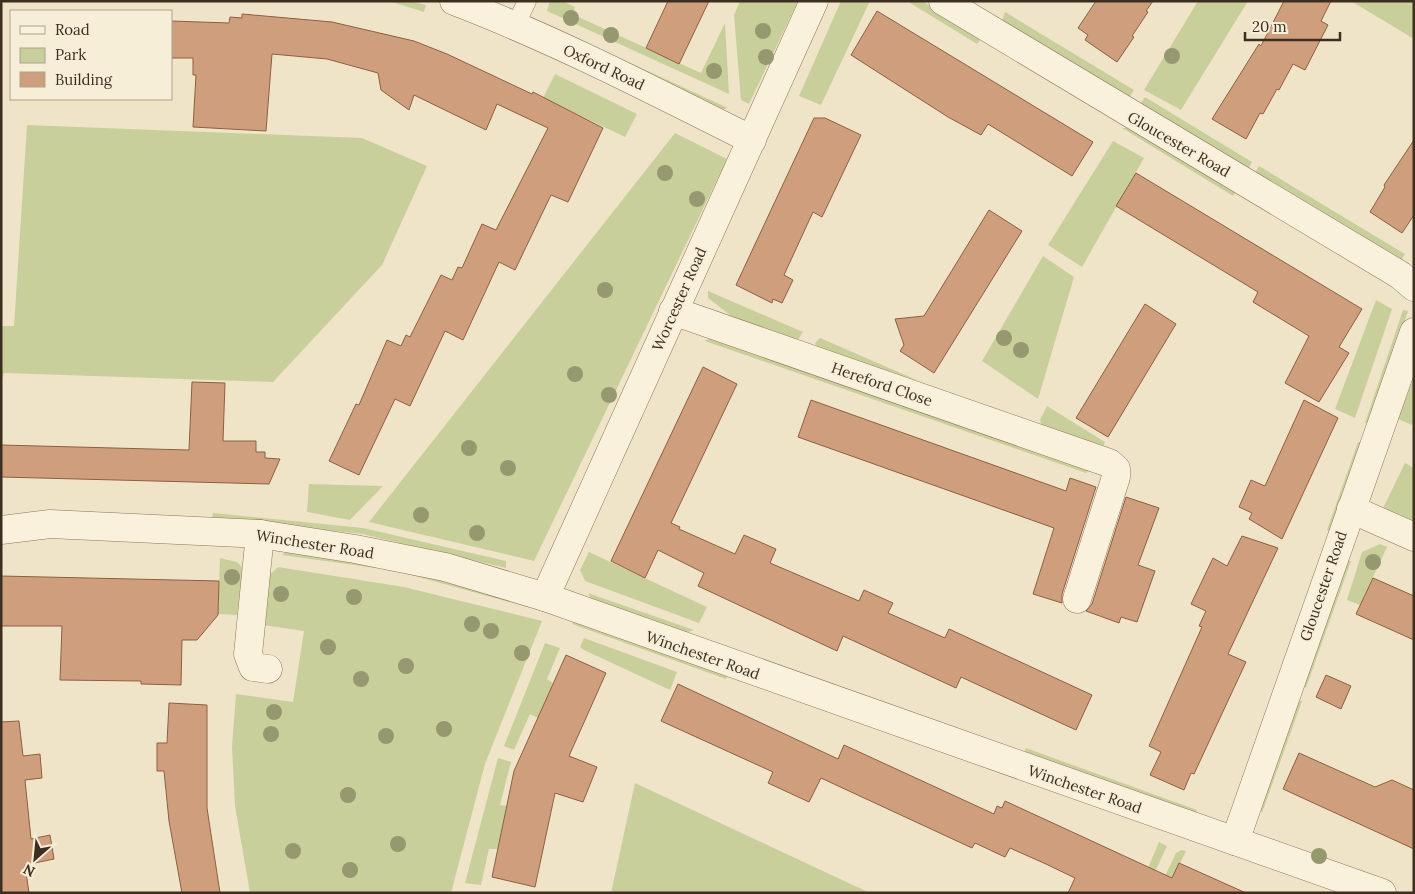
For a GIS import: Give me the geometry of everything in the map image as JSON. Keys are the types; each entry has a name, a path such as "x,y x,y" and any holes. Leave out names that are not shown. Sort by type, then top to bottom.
{"street":[{"name":"Oxford Road","path":"454,1 515,26 687,107 752,140"},
{"name":"Worcester Road","path":"545,597 672,311 752,140 814,1"},
{"name":"Gloucester Road","path":"943,1 1400,275 1414,288"},
{"name":"Hereford Close","path":"672,311 1109,463 1116,469 1116,477 1077,599"},
{"name":"Gloucester Road","path":"1235,841 1414,332"},
{"path":"1351,509 1414,537"},
{"name":"Winchester Road","path":"1,530 50,524 260,534 355,548 436,566 545,597 1382,893"},
{"path":"260,534 248,654 249,662 253,667 268,669"}],"lane":[{"path":"515,26 527,1"}],"green space":[{"path":"389,1 411,1 426,5 424,12"},
{"path":"550,1 562,1 575,7 572,14 701,73 725,23 729,94 547,11"},
{"path":"740,1 798,1 749,104 741,100 734,15"},
{"path":"841,1 870,1 821,105 799,96"},
{"path":"907,1 922,1 982,37 977,44"},
{"path":"1198,1 1248,1 1181,110 1144,90"},
{"path":"1351,1 1414,1 1414,39"},
{"path":"1005,12 1134,90 1129,98 1002,22"},
{"path":"542,22 728,108 718,110 553,32"},
{"path":"555,74 637,114 625,137 543,98"},
{"path":"1145,97 1252,162 1248,170 1140,104"},
{"path":"27,125 362,138 427,166 382,265 273,382 4,373 1,382 1,326 14,326"},
{"path":"1122,128 1132,128 1236,191 1233,196"},
{"path":"675,133 727,159 534,561 369,522"},
{"path":"1113,141 1144,158 1082,267 1048,245"},
{"path":"1259,166 1405,254 1400,262 1254,175"},
{"path":"1043,256 1074,277 1038,399 982,361"},
{"path":"708,291 803,332 798,340 734,318 708,298"},
{"path":"1376,300 1392,309 1355,418 1335,409"},
{"path":"1403,310 1408,311 1371,422 1365,423"},
{"path":"712,337 1089,471 1086,473 705,341"},
{"path":"820,338 919,381 818,348 815,343"},
{"path":"1414,377 1414,421 1412,425 1398,419"},
{"path":"1047,406 1105,442 1103,447 1042,426 1040,420"},
{"path":"1358,442 1364,442 1333,533 1327,530"},
{"path":"1405,463 1414,468 1414,522 1383,508"},
{"path":"309,484 383,486 350,520 307,512"},
{"path":"213,513 363,528 506,561 506,568 362,534 212,518"},
{"path":"1380,544 1387,547 1360,605 1347,600 1362,552"},
{"path":"288,550 458,581 552,614 397,571 282,555"},
{"path":"589,552 707,607 699,623 585,581 580,570"},
{"path":"220,558 237,562 243,568 237,615 218,614"},
{"path":"1344,559 1351,561 1306,688 1300,682"},
{"path":"278,567 404,587 542,621 485,764 451,893 250,893 235,806 232,747 236,694 293,702 304,631 263,625 269,575"},
{"path":"588,593 694,630 686,633 592,600"},
{"path":"574,620 728,675 726,679 572,624"},
{"path":"584,638 677,672 670,690 584,650 580,647"},
{"path":"545,643 560,648 547,679 553,683 538,718 530,714 514,750 504,746"},
{"path":"1302,701 1262,813 1258,807 1293,702"},
{"path":"1026,748 1197,810 1195,816 1024,754"},
{"path":"498,758 511,762 500,805 507,806 498,849 489,849 481,885 465,883"},
{"path":"635,783 870,893 611,893"},
{"path":"1159,842 1167,846 1145,893 1148,868"},
{"path":"1181,850 1186,851 1166,893 1157,893 1176,853"}],"building":[{"path":"668,1 709,1 679,64 646,48"},
{"path":"1096,1 1153,1 1132,36 1134,37 1117,62 1085,40 1088,35 1078,28"},
{"path":"1284,1 1331,1 1321,21 1328,25 1305,70 1293,64 1263,114 1260,113 1246,139 1212,119 1259,44 1261,46"},
{"path":"877,11 1093,142 1072,176 988,124 981,135 948,117 851,55"},
{"path":"242,14 332,22 414,41 447,54 532,94 533,92 603,128 568,202 551,195 515,270 499,262 463,340 445,331 410,406 395,399 359,475 329,461 356,404 359,405 387,340 401,346 406,335 410,337 441,275 452,280 458,267 462,268 482,224 496,230 548,128 497,104 486,130 414,95 409,110 381,90 378,73 327,59 272,54 266,131 193,127 196,75 193,75 193,58 172,58 172,21 229,23 230,17 242,18"},
{"path":"814,118 825,118 861,135 822,217 813,212 784,275 793,280 782,303 773,299 772,303 736,285"},
{"path":"1414,140 1414,215 1402,233 1370,212 1385,187 1384,185"},
{"path":"1136,173 1362,309 1339,347 1349,353 1319,402 1285,383 1309,336 1253,302 1258,292 1116,206"},
{"path":"989,210 1022,231 934,373 900,351 904,345 895,319 924,316"},
{"path":"1145,304 1176,324 1108,437 1076,418"},
{"path":"703,367 737,384 671,523 680,527 679,529 735,554 744,535 776,549 770,563 859,601 864,590 893,603 888,613 945,638 949,629 1092,695 1076,730 961,677 956,688 843,636 837,651 698,586 704,573 658,550 645,578 611,561"},
{"path":"192,382 225,383 223,441 256,441 256,452 265,452 265,458 280,459 269,484 1,477 1,445 189,450"},
{"path":"811,400 1066,491 1070,478 1096,487 1062,594 1062,603 1033,594 1054,528 798,437"},
{"path":"1304,400 1338,418 1282,539 1249,519 1252,513 1239,507 1251,480 1265,486"},
{"path":"1126,497 1159,508 1138,565 1155,571 1137,622 1121,617 1119,623 1086,611 1092,604"},
{"path":"1242,536 1278,548 1228,654 1246,662 1194,774 1191,773 1184,790 1150,775 1161,752 1149,746 1202,627 1199,626 1206,611 1191,604 1213,558 1227,566"},
{"path":"1,576 219,581 218,615 197,640 182,640 181,685 141,684 141,681 60,680 62,626 1,626"},
{"path":"1373,578 1414,596 1414,640 1356,614"},
{"path":"566,655 606,673 569,756 597,767 583,802 555,793 535,887 492,877 514,771"},
{"path":"1326,675 1351,686 1341,709 1316,697"},
{"path":"678,684 838,759 844,745 994,814 997,806 1002,808 1005,801 1172,878 1179,863 1246,893 1068,893 1075,878 1046,864 1010,848 1005,857 975,843 972,848 821,778 809,802 768,783 773,772 661,721"},
{"path":"169,703 207,705 207,808 220,893 182,893 169,821 164,771 157,771 157,743 167,743"},
{"path":"19,721 23,756 40,754 42,778 25,780 31,839 50,835 54,859 25,865 29,893 1,893 1,722"},
{"path":"1299,753 1375,787 1392,780 1414,790 1414,849 1283,789"}]}
